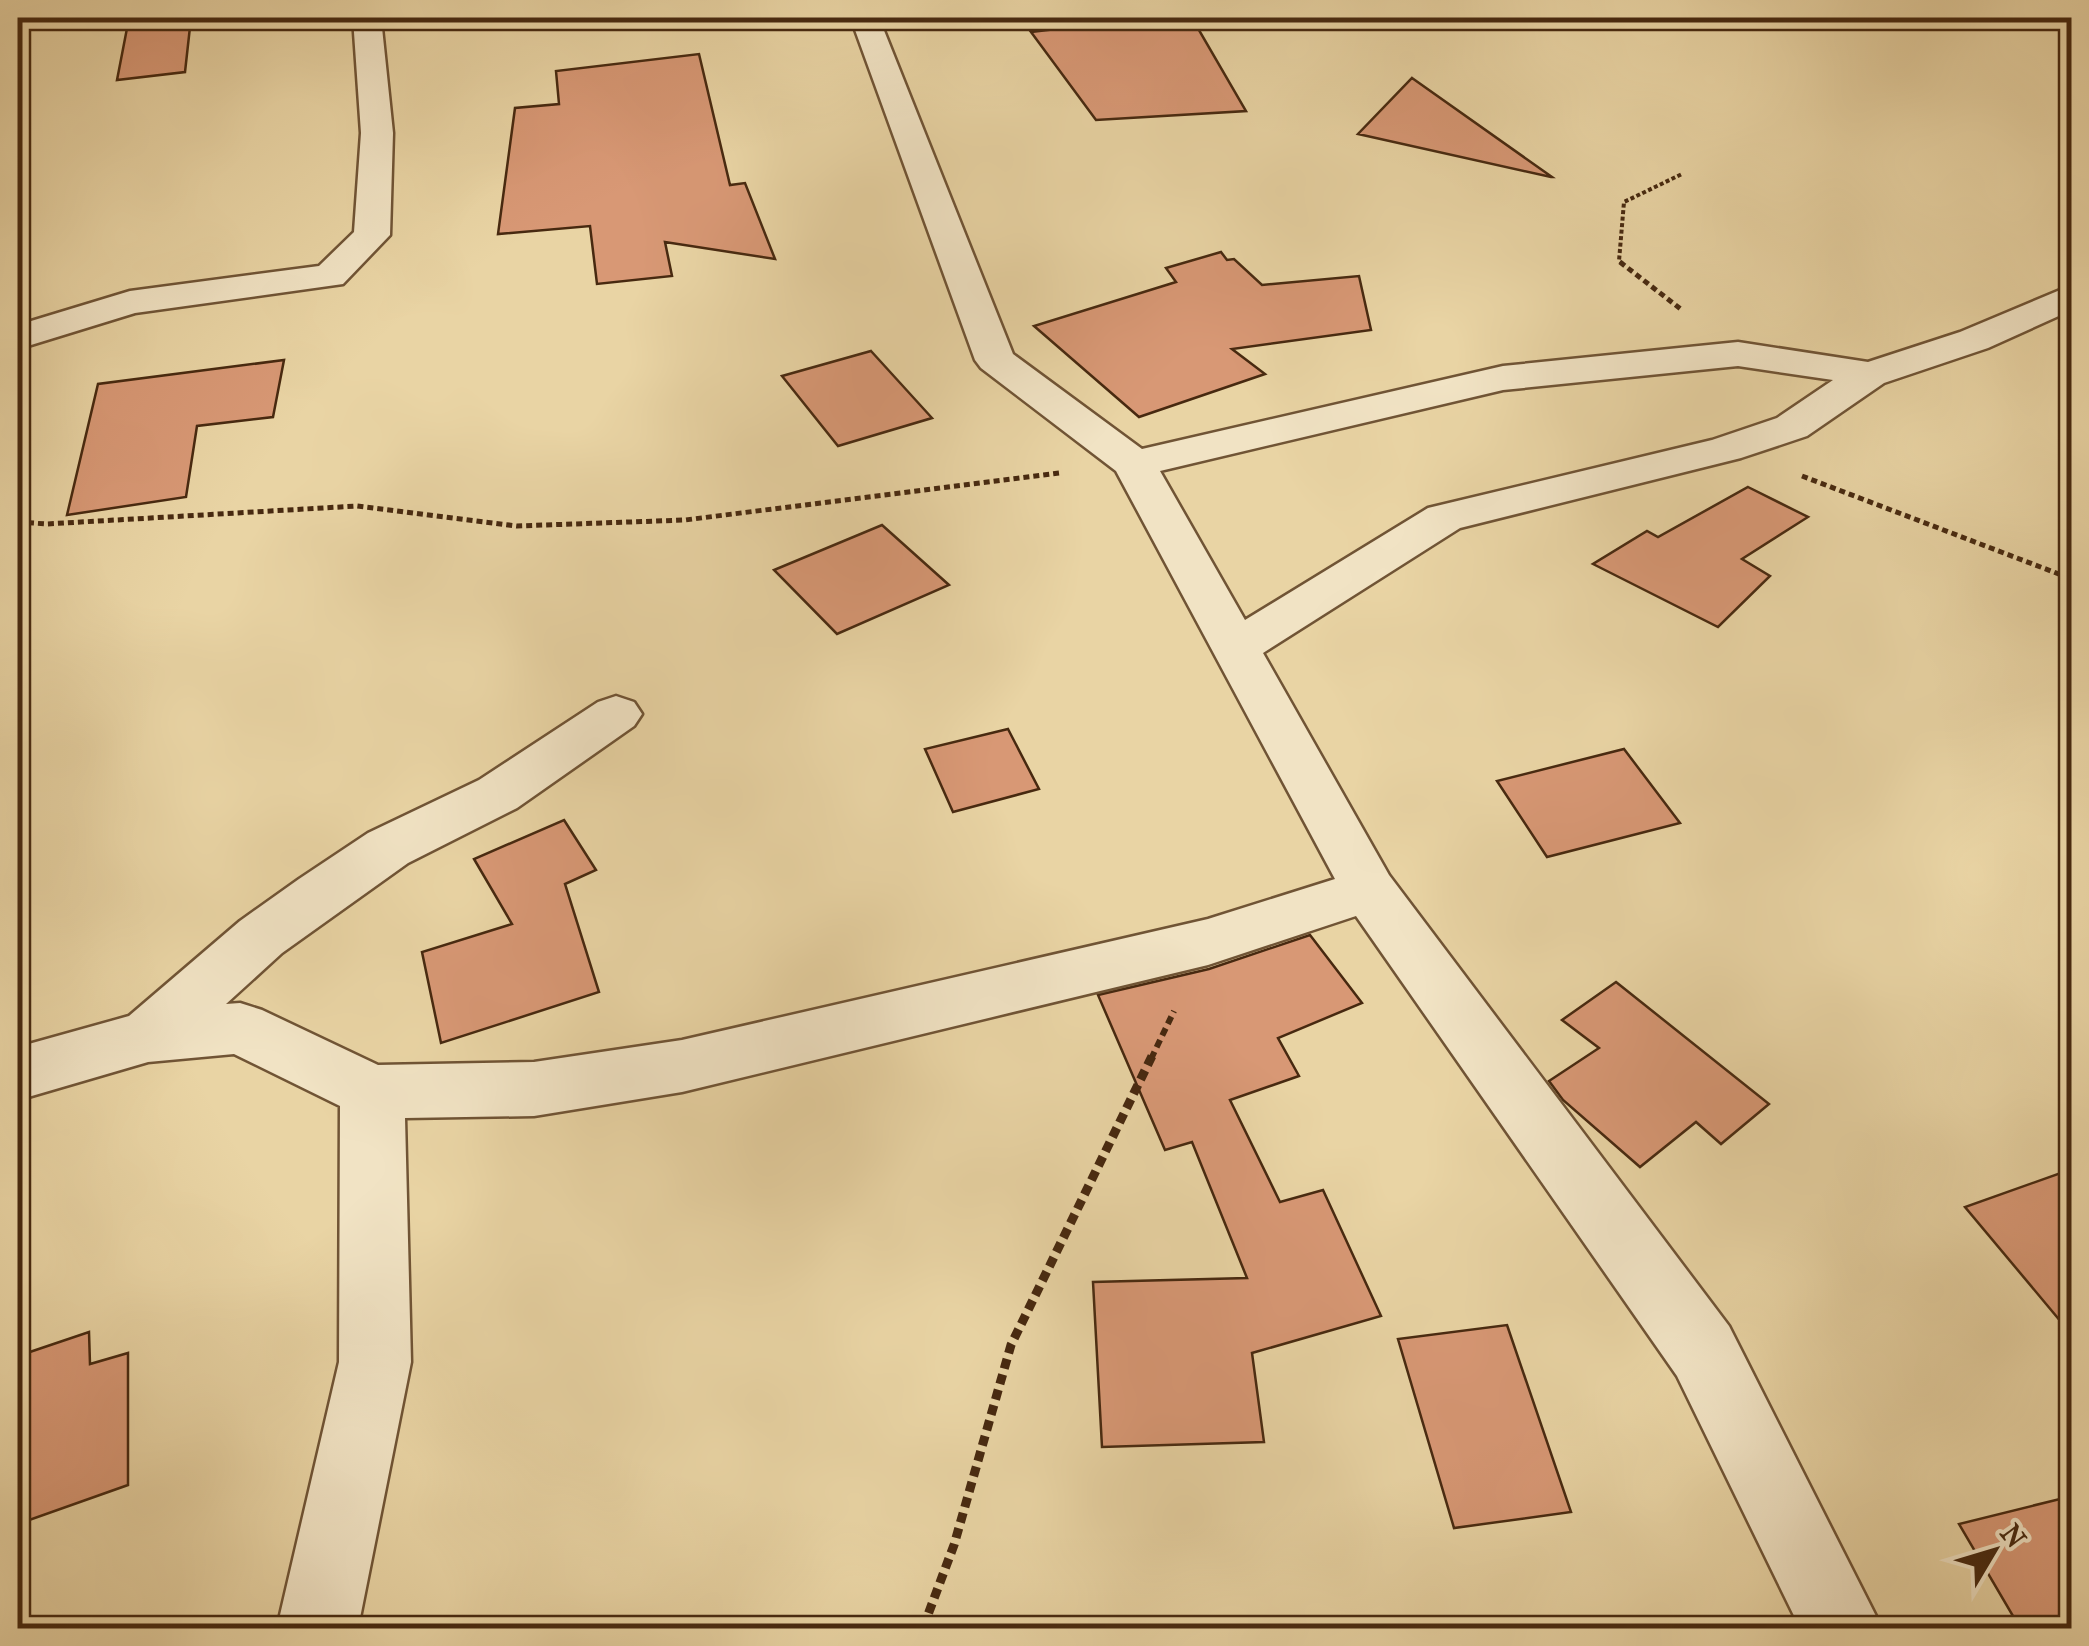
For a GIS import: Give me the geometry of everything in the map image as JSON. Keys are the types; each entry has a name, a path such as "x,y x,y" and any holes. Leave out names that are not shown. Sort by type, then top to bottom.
{"street":[{"path":"18,338 130,302 330,276 372,235 378,133 367,18"},
{"path":"861,18 868,23 994,360 1134,464 1369,890 1704,1351 1842,1628"},
{"path":"1234,649 1444,518 1726,449 1792,427 1870,374 2063,310"},
{"path":"1134,464 1503,378 1738,354 1870,374"},
{"path":"148,1036 262,937 320,894 388,848 498,794 616,714"},
{"path":"18,1073 148,1036 240,1028 372,1092 534,1089 682,1066 1208,942 1369,890"},
{"path":"316,1628 375,1362 372,1092"}],"path":[{"path":"1682,174 1624,202 1619,261 1738,354"},
{"path":"1726,449 1917,517 2072,579"},
{"path":"18,522 47,524 357,506 516,526 685,520 1134,464"},
{"path":"922,1628 954,1545 1010,1345 1208,942"}],"building":[{"path":"129,18 191,18 185,72 117,80"},
{"path":"1149,18 1192,18 1246,111 1096,120 1031,32"},
{"path":"699,54 730,185 745,183 775,259 665,242 672,276 597,284 590,226 498,234 515,108 559,104 556,71"},
{"path":"1412,78 1552,177 1358,134"},
{"path":"1221,252 1262,285 1359,276 1371,330 1232,349 1265,374 1139,417 1034,326 1176,282 1166,268"},
{"path":"871,351 932,418 838,446 782,376"},
{"path":"284,360 273,417 197,426 186,497 67,515 98,384"},
{"path":"1748,487 1808,517 1742,559 1770,576 1718,627 1593,564 1647,531 1658,537"},
{"path":"882,525 949,585 837,634 774,570"},
{"path":"1008,729 1039,789 953,812 925,749"},
{"path":"1624,749 1680,823 1547,857 1497,781"},
{"path":"564,820 596,870 565,884 599,992 441,1043 422,952 512,924 474,859"},
{"path":"1310,935 1362,1003 1278,1038 1299,1076 1230,1100 1280,1202 1323,1190 1381,1316 1252,1353 1264,1442 1102,1447 1093,1282 1247,1278 1192,1142 1165,1150 1098,995 1209,969"},
{"path":"1616,982 1769,1104 1721,1144 1696,1122 1640,1167 1563,1100 1549,1081 1599,1048 1562,1020"},
{"path":"2072,1169 2072,1335 1965,1207"},
{"path":"1507,1325 1571,1512 1454,1528 1398,1339"},
{"path":"89,1332 90,1364 128,1353 128,1485 18,1524 18,1356"},
{"path":"2072,1496 2072,1628 2020,1628 1959,1524"}]}
